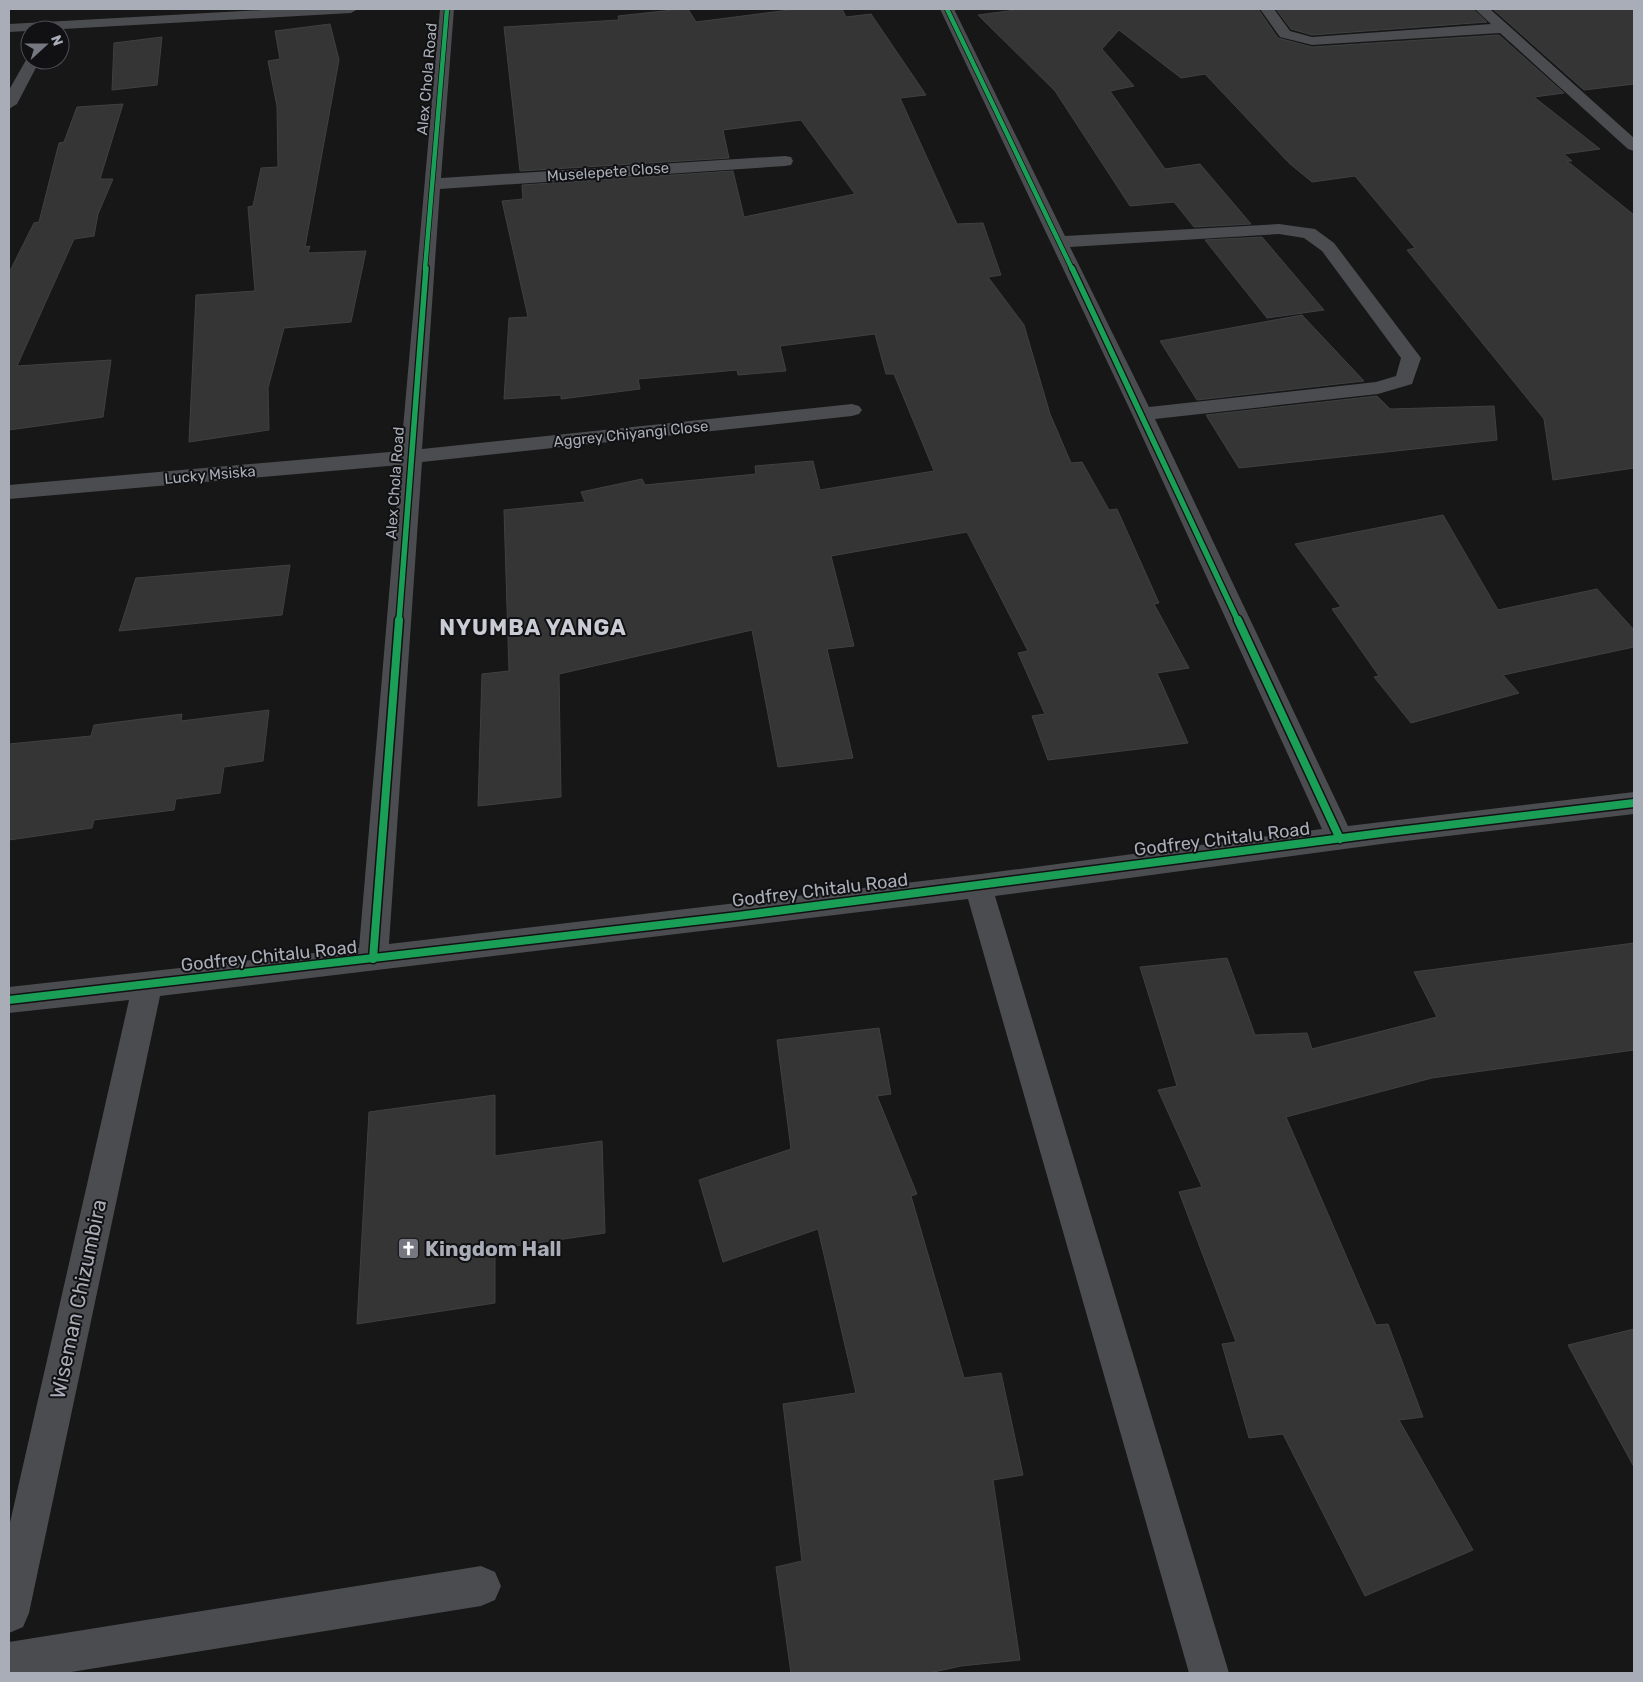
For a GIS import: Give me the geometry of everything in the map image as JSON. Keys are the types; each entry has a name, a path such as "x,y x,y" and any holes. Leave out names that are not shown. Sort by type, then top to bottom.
{"street":[{"path":"70,26 350,9"},
{"name":"Alex Chola Road","path":"372,959 410,457 447,9"},
{"path":"947,9 1142,414 1340,839"},
{"path":"1267,9 1285,34 1312,41 1502,28"},
{"path":"1482,9 1634,146"},
{"path":"9,104 28,70"},
{"name":"Muselepete Close","path":"432,184 785,161"},
{"path":"1060,242 1279,229 1309,233 1328,246 1411,358 1405,380 1378,388 1142,414"},
{"name":"Aggrey Chiyangi Close","path":"410,457 852,410"},
{"name":"Lucky Msiska","path":"9,492 410,457"},
{"name":"Godfrey Chitalu Road","path":"9,1000 372,959 978,886 1536,813 1634,803"},
{"path":"978,886 1209,1673"},
{"name":"Wiseman Chizumbira","path":"9,1613 147,985"},
{"path":"9,1662 482,1586"}],"building":[{"path":"688,9 696,22 797,9 842,9 846,17 871,14 926,95 900,98 957,224 983,223 1001,275 988,277 1024,325 1050,414 1071,463 1082,462 1109,510 1117,509 1159,603 1154,604 1189,668 1157,673 1188,743 1048,760 1032,716 1045,714 1018,653 1028,651 967,532 831,556 854,646 827,649 853,758 778,767 752,630 559,674 561,797 478,806 482,674 509,671 504,510 585,502 581,492 642,479 645,485 756,474 755,466 813,461 820,490 934,471 894,374 886,374 875,334 780,346 786,371 738,375 737,370 638,379 640,389 561,399 561,395 504,399 509,318 528,317 502,201 523,199 522,185 733,171 744,217 855,194 801,120 723,130 729,158 520,171 504,27 619,20 618,16"},
{"path":"1023,9 1258,9 1278,38 1312,47 1499,35 1564,93 1534,97 1600,149 1564,154 1572,161 1567,161 1634,215 1634,468 1553,480 1544,419 1407,250 1415,248 1355,176 1312,182 1289,163 1205,74 1181,78 1119,30 1102,49 1134,86 1110,91 1165,169 1200,164 1251,224 1194,227 1174,202 1130,206 1055,91 978,15"},
{"path":"1276,9 1473,9 1487,22 1312,35 1291,29"},
{"path":"1493,9 1634,9 1634,84 1584,90"},
{"path":"330,24 339,60 305,247 310,246 308,253 366,251 351,322 284,328 268,388 269,430 189,442 196,295 255,291 248,207 253,206 261,168 278,167 277,106 268,61 280,59 275,31"},
{"path":"162,37 157,85 112,90 114,43"},
{"path":"123,104 100,179 113,179 98,214 94,236 74,239 17,366 111,360 103,417 9,430 9,273 34,223 39,222 59,143 64,142 77,107"},
{"path":"1262,237 1324,310 1267,318 1205,240"},
{"path":"1302,315 1364,381 1197,400 1160,341"},
{"path":"1377,396 1390,409 1494,406 1497,440 1239,468 1206,415"},
{"path":"1443,515 1498,610 1597,589 1634,630 1634,647 1503,675 1519,693 1411,723 1374,677 1379,676 1332,609 1341,607 1295,544"},
{"path":"290,565 282,615 119,631 136,578"},
{"path":"269,710 263,761 224,767 220,793 176,799 174,810 94,820 92,828 9,840 9,744 91,736 94,725 182,714 181,721"},
{"path":"1634,943 1634,1050 1432,1078 1286,1117 1376,1325 1388,1324 1423,1417 1399,1420 1473,1550 1365,1596 1283,1434 1249,1438 1222,1344 1236,1342 1179,1192 1202,1187 1158,1090 1177,1086 1140,967 1227,958 1255,1035 1307,1033 1312,1049 1437,1017 1414,972"},
{"path":"879,1028 891,1094 877,1096 917,1194 911,1196 964,1378 1001,1373 1023,1475 993,1480 1020,1660 961,1666 929,1673 791,1673 776,1567 802,1561 783,1404 856,1393 818,1229 723,1262 699,1180 791,1149 777,1040"},
{"path":"495,1095 495,1156 602,1141 605,1233 495,1249 495,1303 357,1324 369,1112"},
{"path":"1634,1329 1634,1467 1568,1345"}],"cycle path":[{"path":"373,959 447,9"},
{"path":"947,9 1142,414 1340,839"},
{"path":"9,1000 738,916 1389,832 1634,803"}],"place":[{"name":"Kingdom Hall","path":"409,1248"}],"district":[{"name":"NYUMBA YANGA","path":"533,627"}]}
